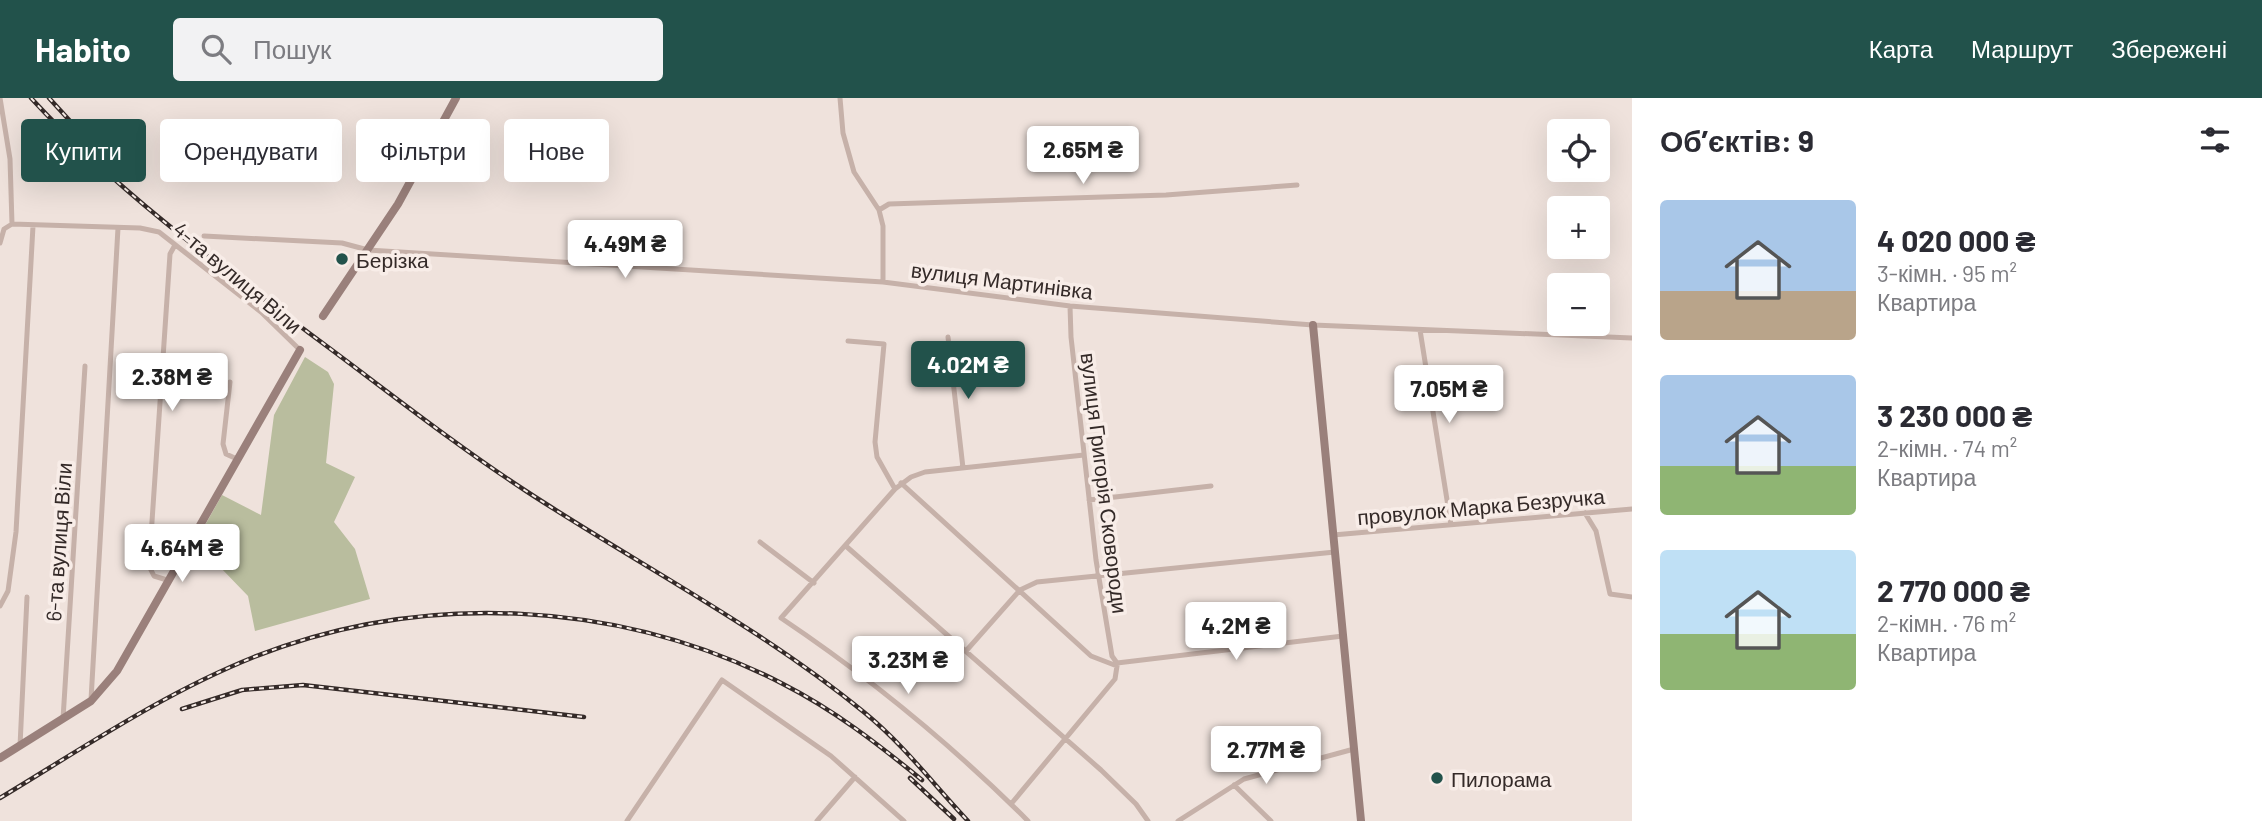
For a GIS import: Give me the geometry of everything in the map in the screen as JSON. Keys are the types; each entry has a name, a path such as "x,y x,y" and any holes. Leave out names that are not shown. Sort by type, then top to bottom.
{"main road":[{"path":"323,316 398,204 455,98"},
{"path":"1313,324 1361,821"},
{"path":"0,758 91,701 127,657 167,580 300,350"}],"street":[{"path":"0,98 9,159 12,224 2,228 0,243"},
{"path":"840,98 842,133 854,172 879,210 883,226 883,282"},
{"path":"879,210 889,204 1141,196 1297,185"},
{"name":"4-та вулиця Віли","path":"12,224 152,229 261,312 300,350"},
{"path":"0,606 9,592 16,532 33,226"},
{"path":"91,701 118,228"},
{"name":"вулиця Мартинівка","path":"204,236 342,243 368,250 883,282 1070,306 1313,324 1632,338"},
{"path":"167,580 155,576 149,566 170,254 175,244"},
{"name":"вулиця Григорія Сковороди","path":"1070,306 1098,576 1112,656 1117,664"},
{"path":"1420,330 1451,525"},
{"path":"948,337 963,468"},
{"path":"848,341 884,344 875,442 877,457 895,489"},
{"name":"6-та вулиця Віли","path":"62,720 85,366"},
{"path":"230,382 223,444 226,454 237,459"},
{"path":"1028,821 904,709 825,647 781,618 901,484 925,472 1084,455"},
{"path":"901,484 1091,656 1117,664 1343,636"},
{"path":"1090,500 1211,486"},
{"name":"провулок Марка Безручка","path":"1333,535 1632,509"},
{"path":"1585,513 1596,531 1609,594 1632,597"},
{"path":"760,542 814,583"},
{"path":"847,547 1066,739 1136,804 1148,821"},
{"path":"966,651 1020,590 1037,582 1335,552"},
{"path":"20,746 27,597"},
{"path":"1011,804 1115,679 1117,664"},
{"path":"627,821 722,680 831,756 904,821"},
{"path":"1178,821 1244,779 1353,749"},
{"path":"817,821 855,778"},
{"path":"1234,785 1271,821"}],"green space":[{"path":"305,357 328,372 334,384 326,463 355,477 334,522 355,549 370,599 255,631 248,596 219,566 191,550 222,495 261,515 274,415"}],"railway":[{"path":"31,98 96,162 164,222 443,433 526,491 741,624 825,682 893,738 968,821"},
{"path":"49,98 68,119"},
{"path":"0,798 156,704 254,657 319,635 386,621 453,614 522,614 589,621 656,635 721,656 783,684 838,716 922,780"},
{"path":"182,709 242,690 303,685 584,717"},
{"path":"910,778 954,819"}],"place":[{"name":"Берізка","path":"342,259"},
{"name":"Пилорама","path":"1437,778"}]}
